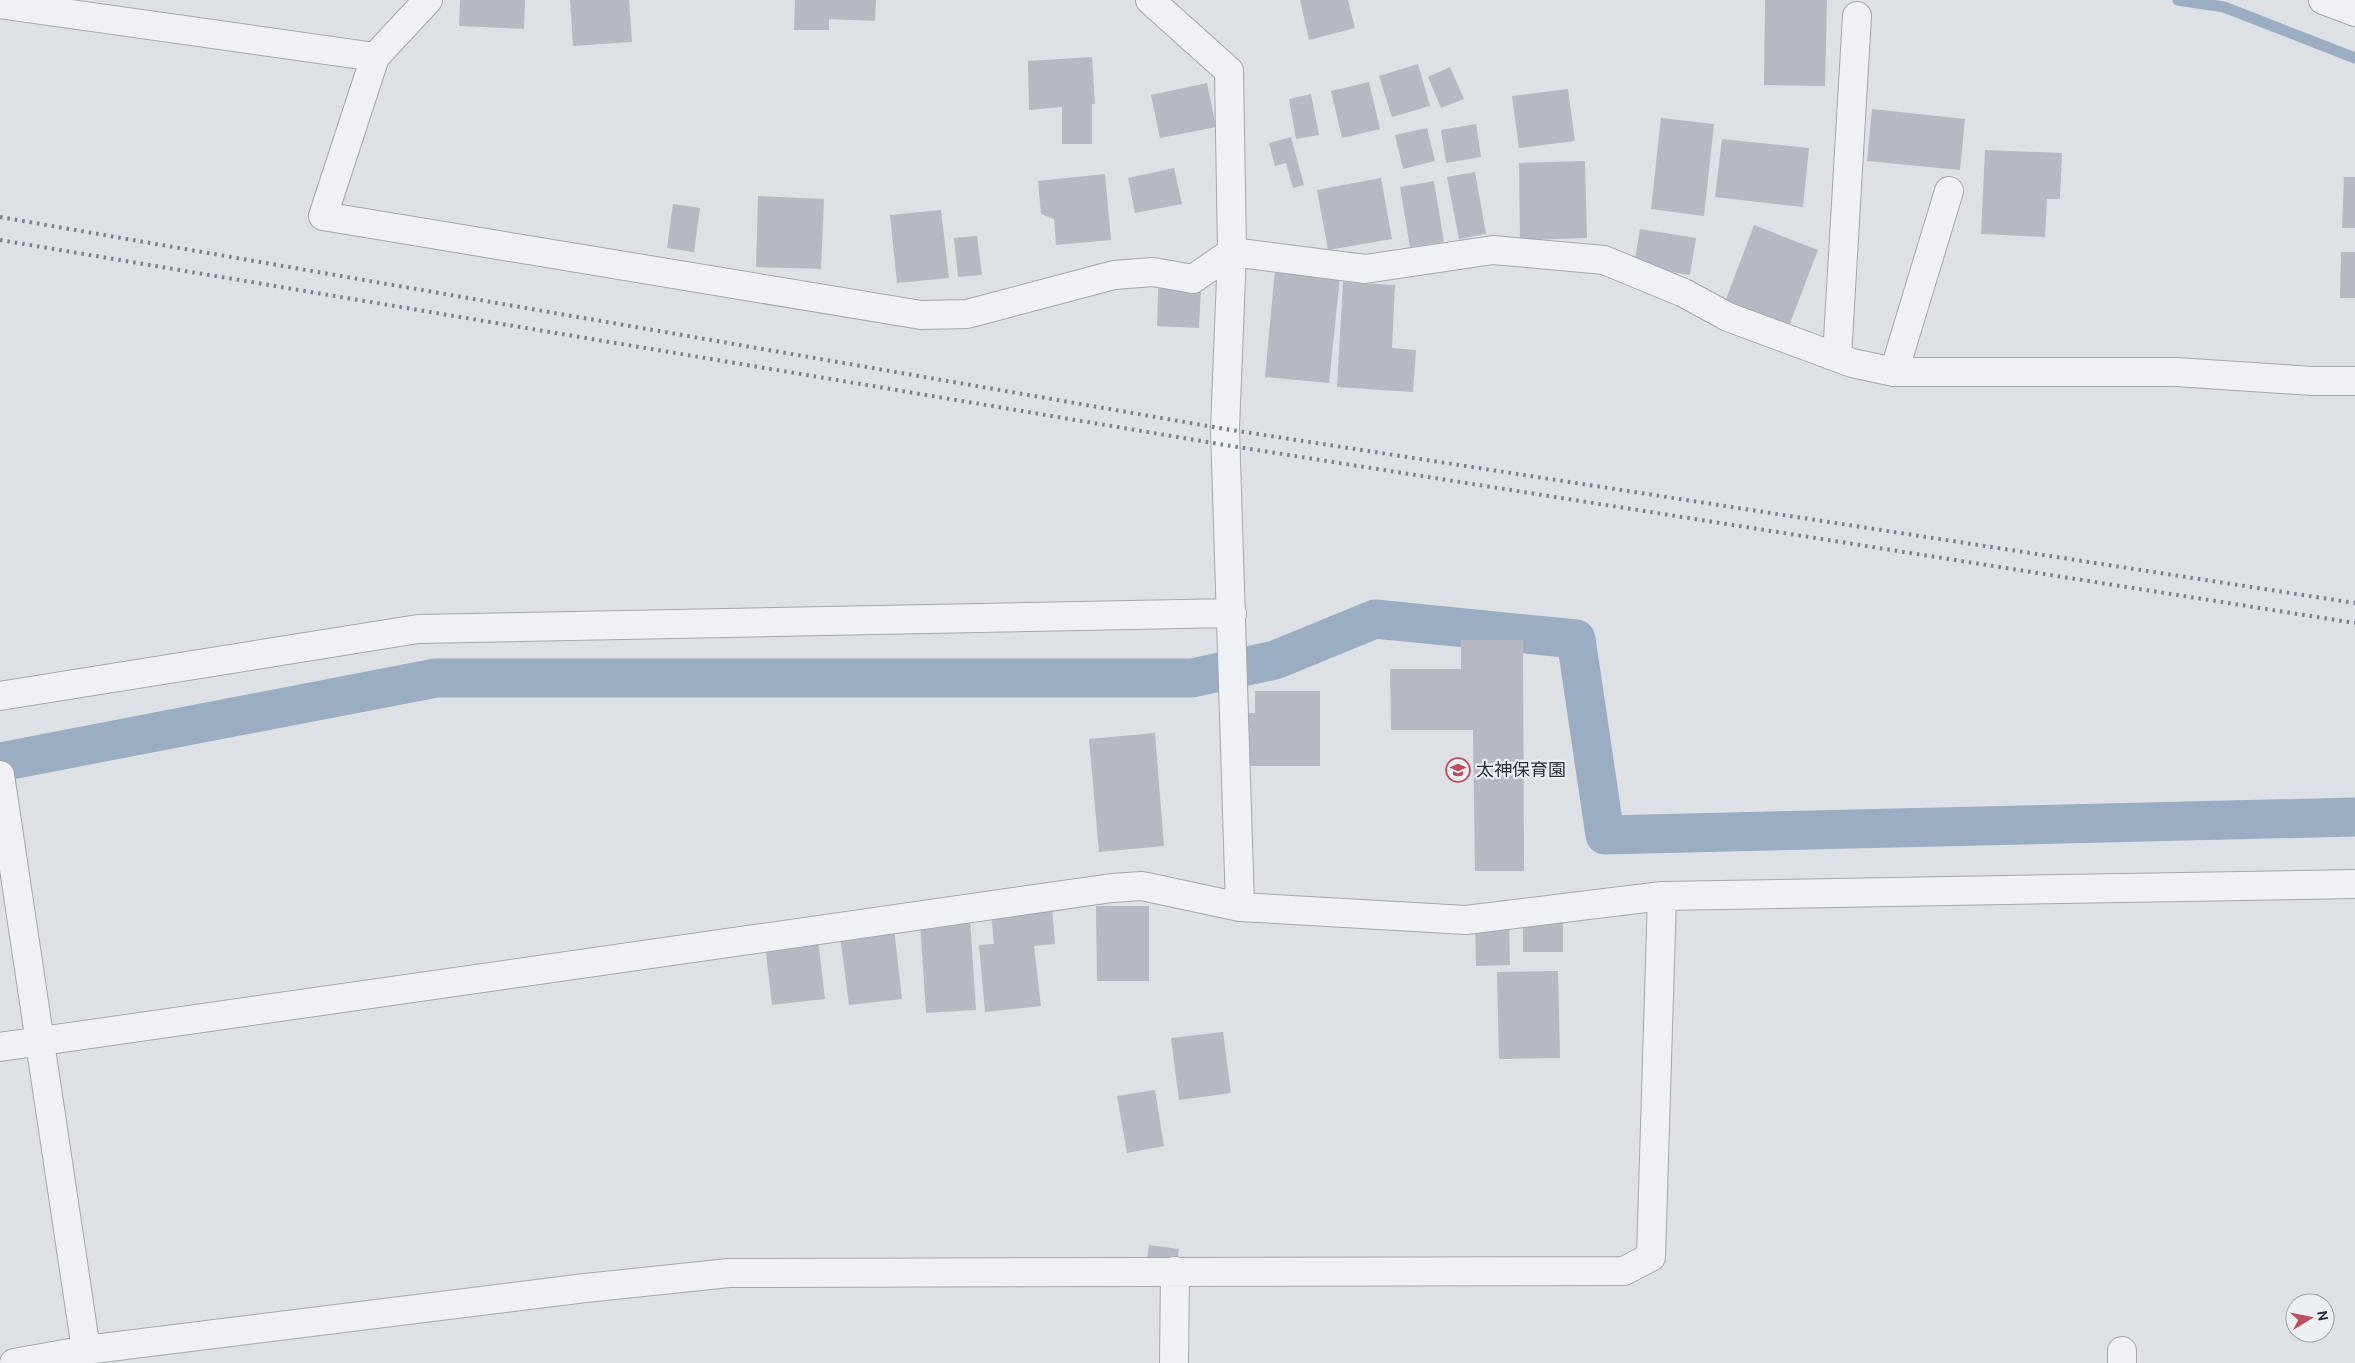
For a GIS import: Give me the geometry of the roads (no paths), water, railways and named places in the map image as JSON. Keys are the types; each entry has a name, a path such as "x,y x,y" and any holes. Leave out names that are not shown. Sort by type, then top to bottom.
{"street":[{"path":"428,0 375,57 323,216 921,315 967,314 1114,275 1153,272 1193,280 1232,252 1365,269 1493,250 1604,260 1684,293 1728,317 1837,357 1894,372 2176,372 2313,381 2355,381"},
{"path":"1150,0 1229,71 1232,252 1225,429 1240,907"},
{"path":"2323,0 2355,12"},
{"path":"0,4 375,57"},
{"path":"1837,357 1857,16"},
{"path":"1894,372 1949,191"},
{"path":"0,696 418,629 1232,613"},
{"path":"0,775 87,1356"},
{"path":"0,1047 1112,888 1142,886 1240,907 1466,920 1662,896 2355,884"},
{"path":"14,1363 87,1356 585,1288 729,1273 1624,1271 1651,1257 1662,896"},
{"path":"1174,1363 1175,1271"}],"waterway":[{"path":"2178,0 2224,7 2355,58"},
{"path":"0,762 436,678 1192,678 1275,660 1375,619 1576,639 1605,835 2355,817"}],"railway":[{"path":"0,217 1225,429 2355,603"},
{"path":"0,240 1225,445 2355,623"}],"place":[{"name":"太神保育園","path":"1458,770"}]}
